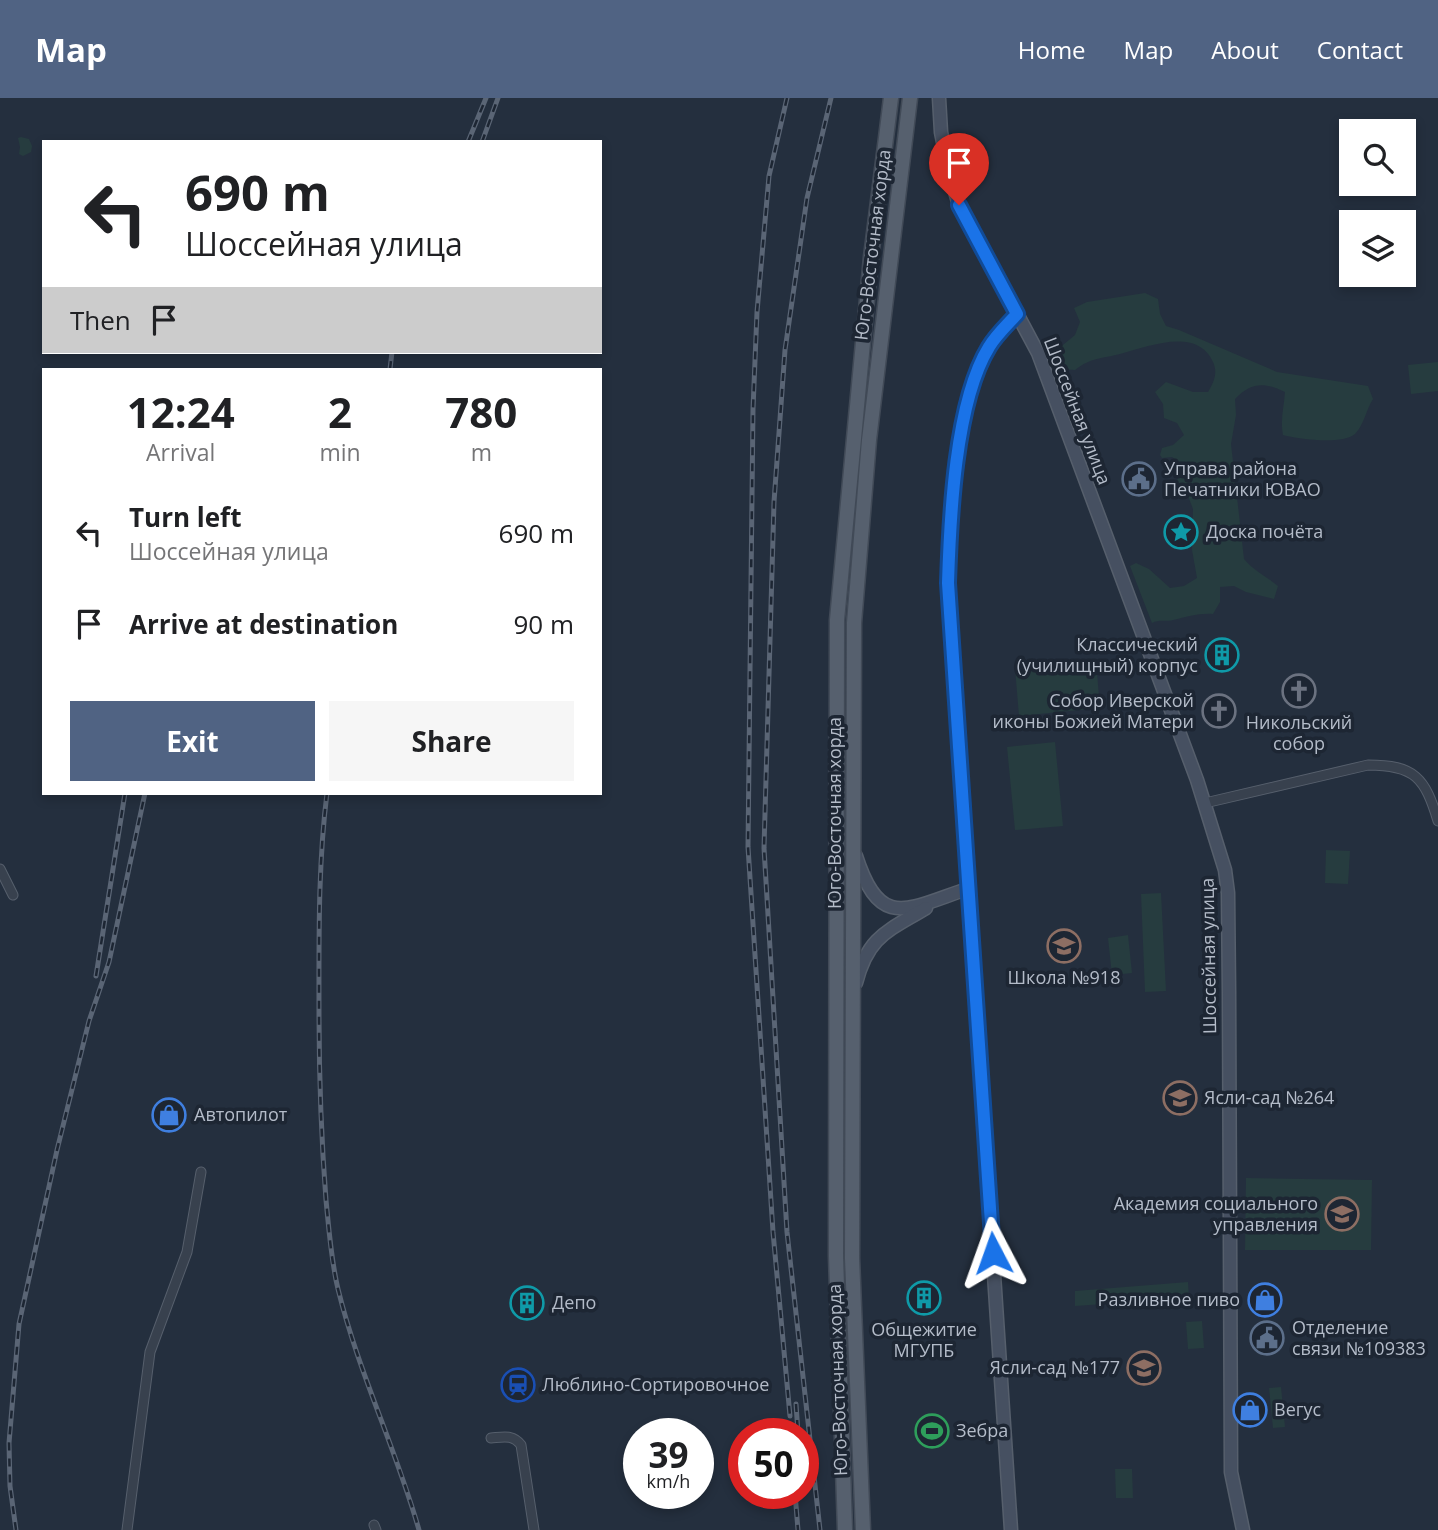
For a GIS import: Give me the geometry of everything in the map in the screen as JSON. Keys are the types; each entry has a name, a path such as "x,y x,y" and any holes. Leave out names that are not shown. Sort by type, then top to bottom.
{"main road":[{"name":"Юго-Восточная хорда","path":"845,1530 836,1256 836,620 870,257 891,98"},
{"name":"Юго-Восточная хорда","path":"863,1530 852,1258 854,623 869,440 910,98"},
{"name":"Шоссейная улица","path":"939,98 947,168 959,205 1038,353 1205,803 1225,870 1228,893 1231,1472 1244,1530"},
{"path":"1011,1530 948,583 949,536 964,418 974,380 990,346 1017,314"},
{"path":"855,852 871,891 888,907 908,909 967,889"},
{"path":"854,992 862,962 876,940 944,896"}],"street":[{"path":"1205,803 1368,765 1385,765 1398,767 1423,784 1432,800 1438,821"},
{"path":"0,869 13,895"},
{"path":"127,1530 150,1352 187,1252 201,1172"},
{"path":"491,1438 510,1437 521,1445 534,1530"}],"green space":[{"path":"18,138 29,139 32,146 31,152 23,156 19,154"},
{"path":"1145,293 1158,299 1160,314 1166,326 1277,372 1368,386 1373,399 1361,426 1349,437 1330,440 1283,435 1285,392 1258,385 1247,389 1235,399 1236,415 1231,444 1244,559 1278,586 1274,599 1234,586 1220,587 1220,602 1213,614 1152,623 1130,566 1136,563 1149,569 1170,588 1184,586 1197,578 1192,550 1193,509 1188,496 1174,485 1181,474 1177,461 1172,457 1162,458 1160,455 1162,448 1173,445 1184,435 1177,423 1164,418 1163,404 1155,392 1166,382 1193,392 1208,392 1215,377 1213,362 1206,351 1196,345 1171,342 1097,359 1075,370 1062,369 1057,350 1075,335 1080,322 1074,308 1087,302"},
{"path":"1438,362 1438,391 1411,394 1408,365"},
{"path":"1096,661 1100,708 1019,716 1015,668"},
{"path":"1055,742 1063,826 1015,830 1007,747"},
{"path":"1326,850 1350,851 1348,884 1325,883"},
{"path":"1161,893 1166,991 1145,992 1141,894"},
{"path":"1128,935 1132,973 1112,975 1108,938"},
{"path":"1246,1178 1372,1180 1371,1250 1245,1250"},
{"path":"1188,1282 1189,1298 1075,1306 1075,1291"},
{"path":"1202,1321 1204,1348 1188,1349 1186,1322"},
{"path":"1281,1387 1285,1427 1273,1428 1269,1388"},
{"path":"1115,1469 1132,1469 1133,1498 1116,1498"}],"railway":[{"path":"469,140 486,98"},
{"path":"483,140 498,98"},
{"path":"787,98 769,176 757,312 753,409 748,847 773,1232 790,1416"},
{"path":"820,1530 787,1232 764,848 774,502 785,350 807,198 831,98"},
{"path":"390,368 392,354"},
{"path":"96,976 125,795"},
{"path":"16,1530 10,1486 9,1443 19,1324 57,1150 89,1021 109,962 145,795"},
{"path":"327,795 319,928 319,1034 323,1152 330,1245 346,1320 419,1530"},
{"path":"796,1404 797,1418"},
{"path":"796,1509 798,1530"}],"place":[{"name":"Управа района Печатники ЮВАО","path":"1139,479"},
{"name":"Доска почёта","path":"1181,532"},
{"name":"Классический (училищный) корпус","path":"1222,655"},
{"name":"Никольский собор","path":"1299,691"},
{"name":"Собор Иверской иконы Божией Матери","path":"1219,711"},
{"name":"Школа №918","path":"1064,946"},
{"name":"Ясли-сад №264","path":"1180,1098"},
{"name":"Автопилот","path":"169,1115"},
{"name":"Академия социального управления","path":"1342,1214"},
{"name":"Общежитие МГУПБ","path":"924,1298"},
{"name":"Разливное пиво","path":"1265,1300"},
{"name":"Депо","path":"527,1303"},
{"name":"Отделение связи №109383","path":"1267,1338"},
{"name":"Ясли-сад №177","path":"1144,1368"},
{"name":"Люблино-Сортировочное","path":"518,1385"},
{"name":"Вегус","path":"1250,1410"},
{"name":"Зебра","path":"932,1431"}],"route":[{"path":"959,205 1017,314 990,346 974,380 964,418 949,536 948,583 993,1253"}]}
